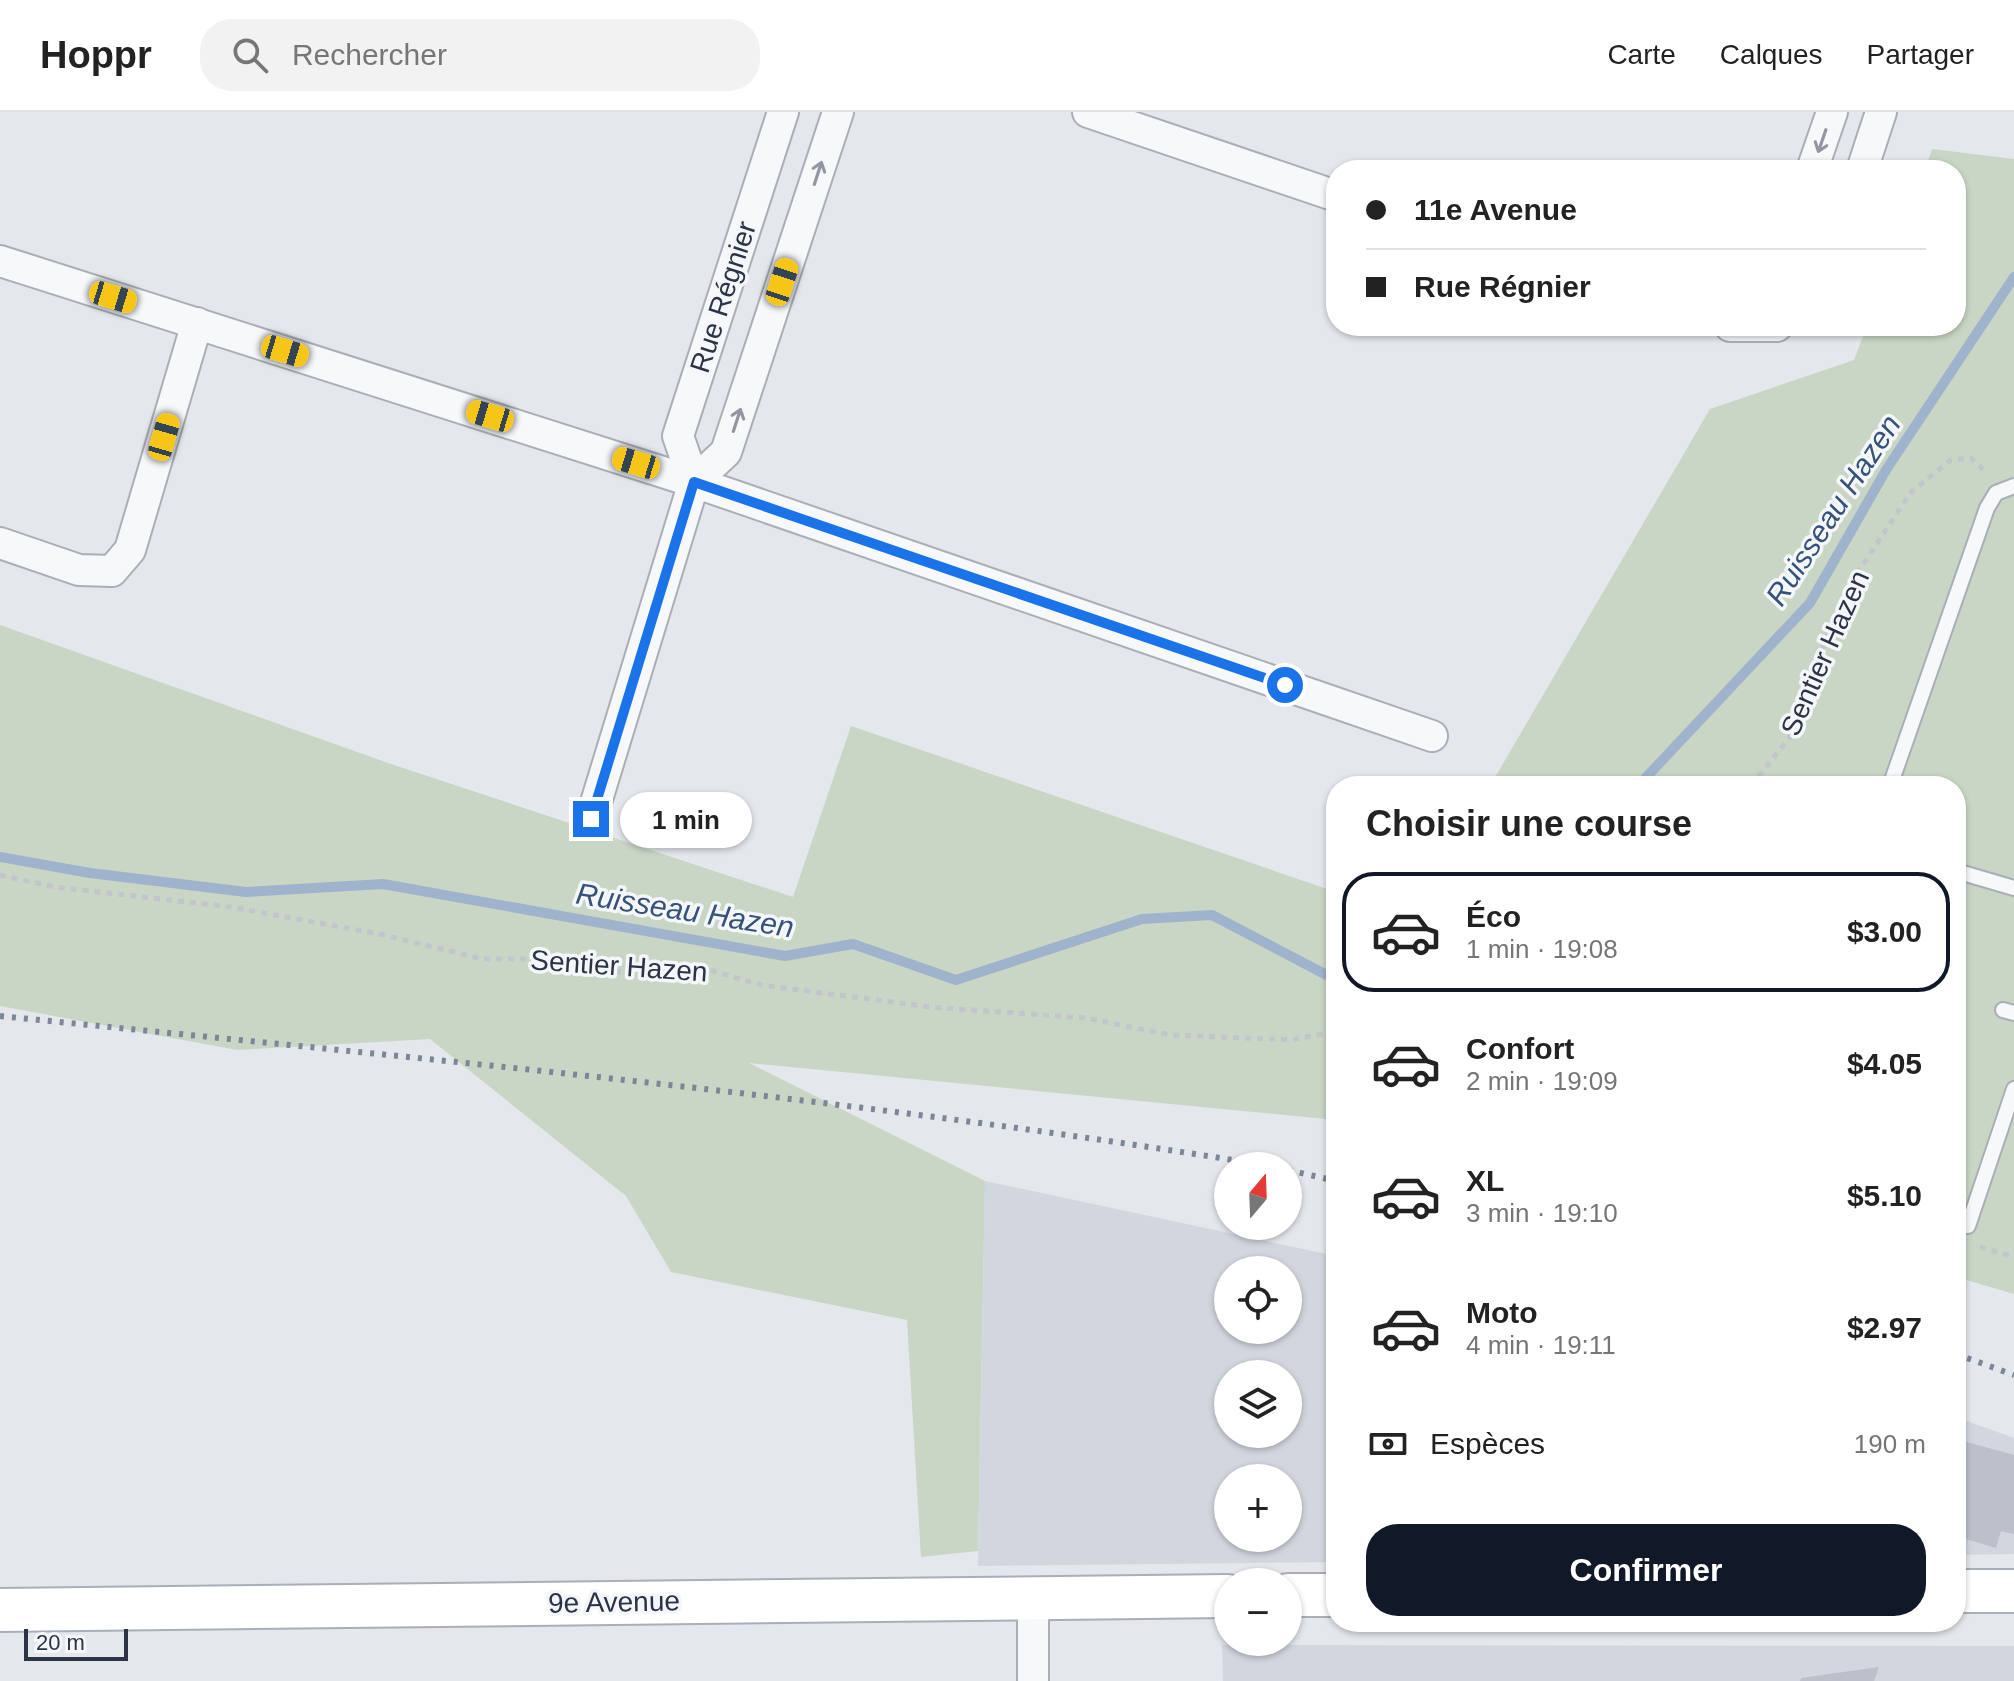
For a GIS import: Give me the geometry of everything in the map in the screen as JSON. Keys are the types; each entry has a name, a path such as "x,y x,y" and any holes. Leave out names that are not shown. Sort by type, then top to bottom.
{"street":[{"name":"Rue Régnier","path":"694,482 678,436 783,112"},
{"name":"Rue Régnier","path":"591,819 694,482 726,452 838,112"},
{"path":"1088,112 1326,193"},
{"path":"1815,160 1832,112"},
{"path":"1865,160 1881,112"},
{"path":"0,261 694,482 1432,736"},
{"path":"0,543 79,570 112,571 121,561 130,550 197,323"},
{"path":"1966,1591 2014,1591"},
{"path":"1302,1595 1326,1595"},
{"name":"9e Avenue","path":"0,1610 1214,1596"},
{"path":"1033,1597 1033,1681"}],"lane":[{"path":"1893,776 1987,508 1991,498 2008,487"},
{"path":"1966,874 2014,888"},
{"path":"1968,1226 2014,1089"}],"path":[{"name":"Sentier Hazen","path":"1759,776 1794,732 1829,630 1850,584 1911,492 1951,460 1971,458 2008,487"},
{"name":"Sentier Hazen","path":"0,875 55,887 231,907 379,934 483,959 548,959 621,972 706,969 761,985 931,1007 1086,1018 1171,1035 1291,1040 1326,1033"},
{"path":"1969,1244 2014,1257"}],"shaded area":[{"path":"985,1181 1214,1230 1214,1240 1261,1240 1326,1254 1326,1562 978,1566"},
{"path":"1966,1421 2014,1438 2014,1554 1966,1555"},
{"path":"1302,1645 2014,1646 2014,1681 1223,1681 1222,1656 1302,1656"}],"green space":[{"path":"1932,149 2014,159 2014,1294 1966,1280 1966,776 1496,776 1710,409 1854,360 1863,336 1966,336 1966,160 1928,160"},
{"path":"0,625 388,763 793,897 851,726 1326,889 1326,1119 749,1063 985,1181 978,1551 921,1557 907,1320 671,1272 626,1196 430,1039 237,1050 0,1006"}],"building":[{"path":"1966,1442 2014,1455 2014,1534 2001,1531 1996,1548 1966,1539"},
{"path":"1879,1667 1874,1681 1800,1681 1801,1678"}],"waterway":[{"name":"Ruisseau Hazen","path":"1647,776 1810,603 1886,470 2014,277"},
{"name":"Ruisseau Hazen","path":"0,857 90,873 246,892 383,884 785,956 853,944 956,980 1142,919 1212,915 1326,975"}],"railway":[{"path":"0,1016 636,1081 954,1120 1214,1157"},
{"path":"1302,1173 1326,1179"},
{"path":"1966,1358 2014,1375"}],"route":[{"path":"591,819 694,482 1285,685"}]}
